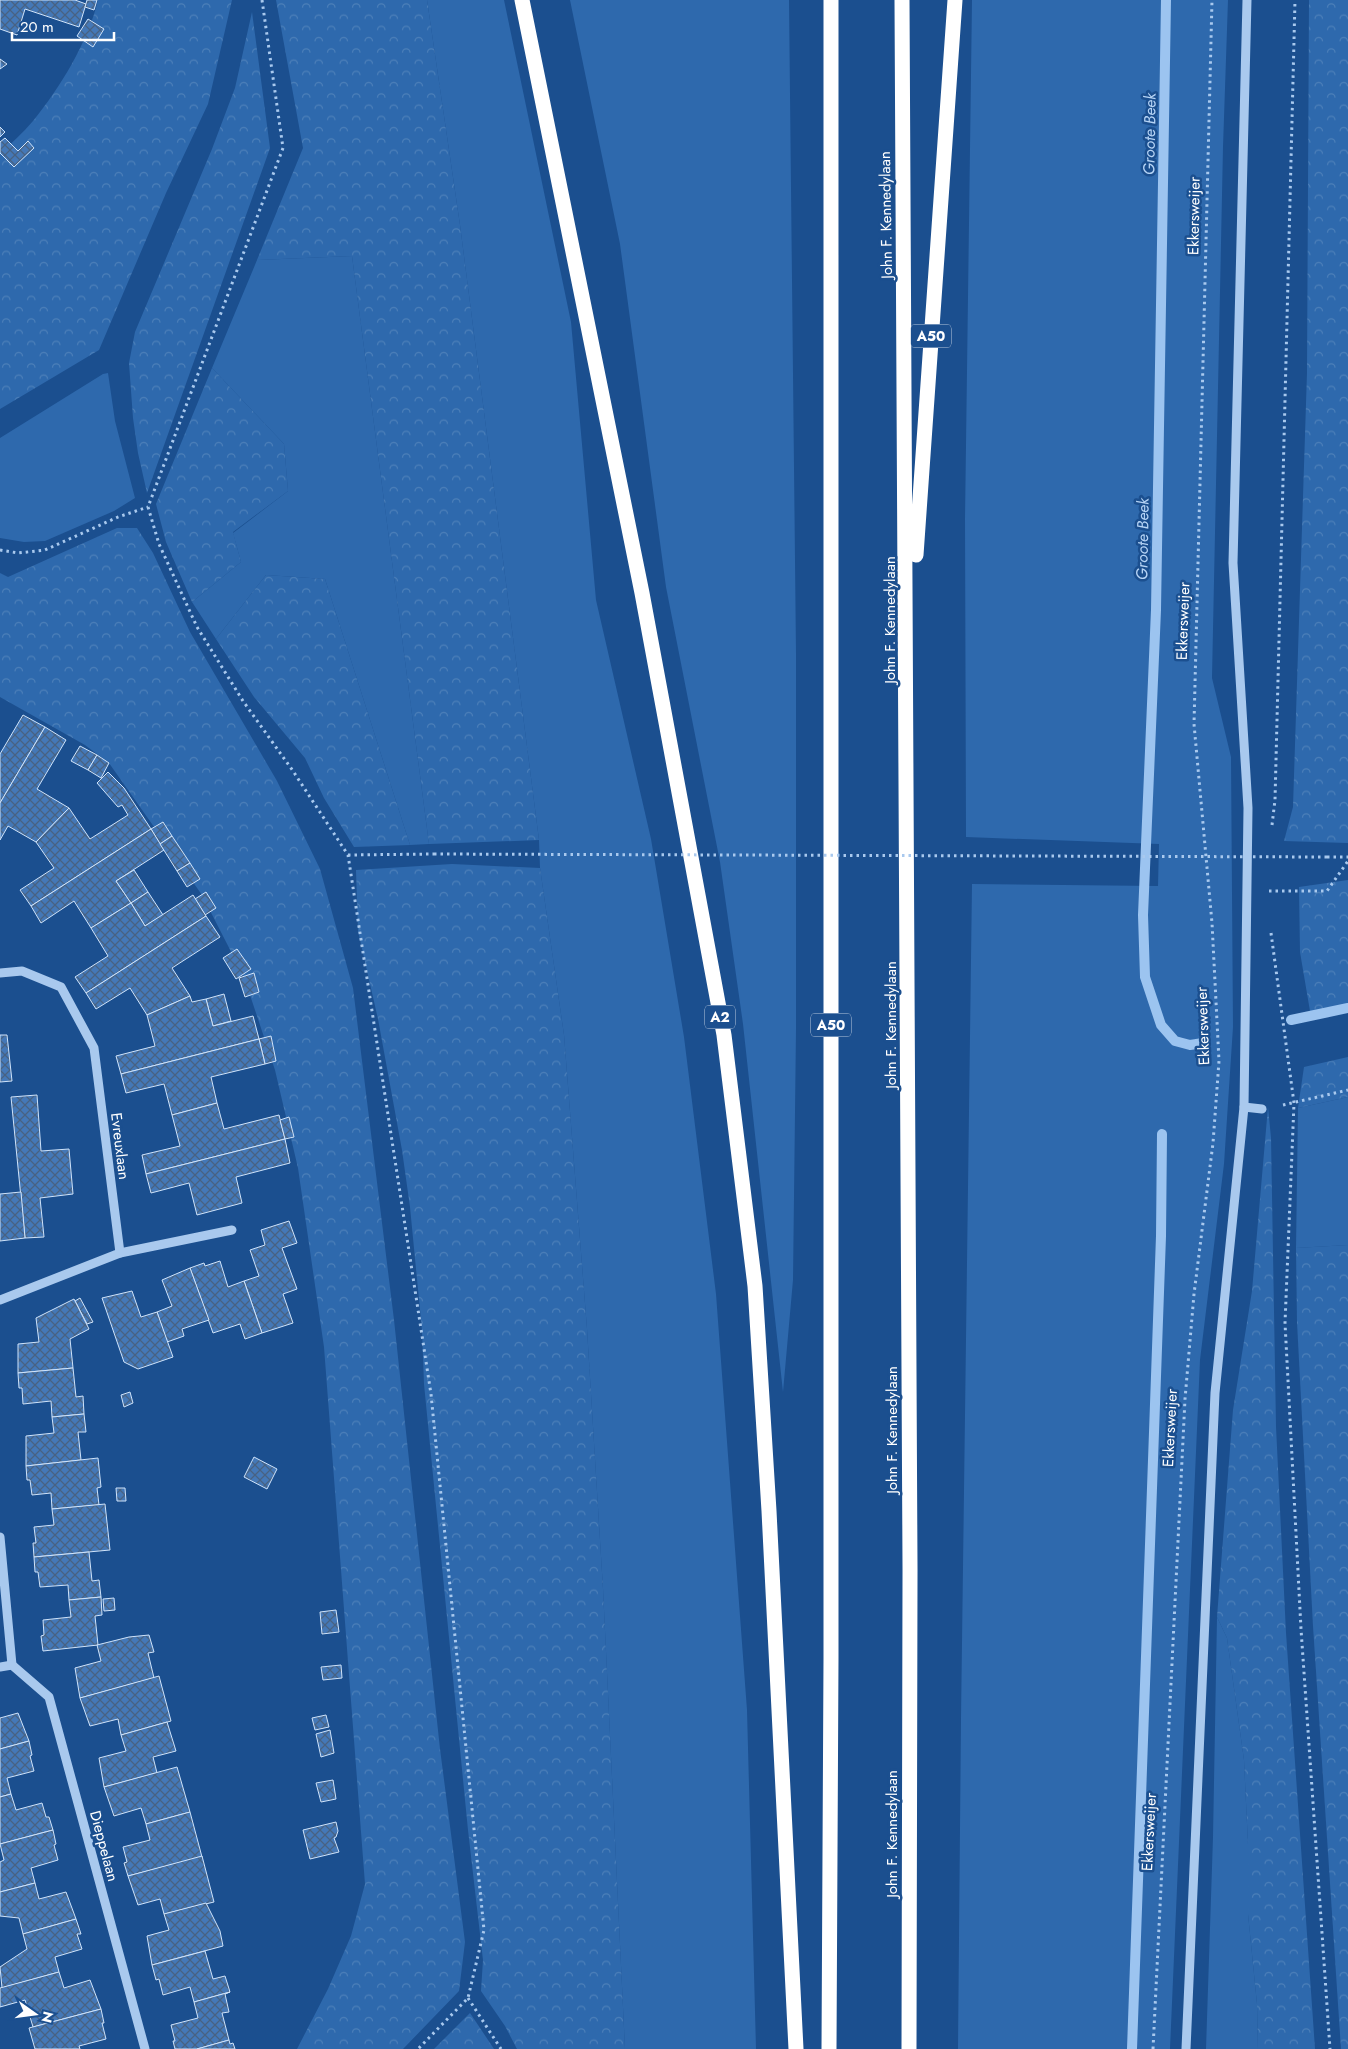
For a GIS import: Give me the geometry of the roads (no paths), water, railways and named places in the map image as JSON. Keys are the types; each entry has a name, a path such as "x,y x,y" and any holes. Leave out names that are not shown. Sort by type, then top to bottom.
{"highway":[{"name":"A2","path":"522,0 642,593 724,1035 755,1286 769,1511 796,2049"},
{"name":"A50","path":"829,2049 832,1658 831,0"},
{"name":"John F. Kennedylaan","path":"902,0 907,671 910,1689 909,2049"},
{"name":"A50","path":"907,671 955,0"}],"street":[{"path":"1186,2049 1215,1393 1244,1107 1248,808 1233,563 1246,0"},
{"name":"Evreuxlaan","path":"0,973 22,971 61,987 94,1048 120,1253"},
{"path":"1244,1107 1262,1109"},
{"path":"0,1300 120,1253 232,1230"},
{"path":"0,1537 12,1665 0,1667"},
{"name":"Dieppelaan","path":"12,1665 49,1697 145,2049"}],"waterway":[{"name":"Groote Beek","path":"1166,0 1156,610 1143,915 1145,977 1161,1025 1175,1041 1190,1045 1203,1043"},
{"name":"Groote Beek","path":"1291,1020 1348,1008"},
{"path":"1132,2049 1161,1236 1162,1134"}]}
